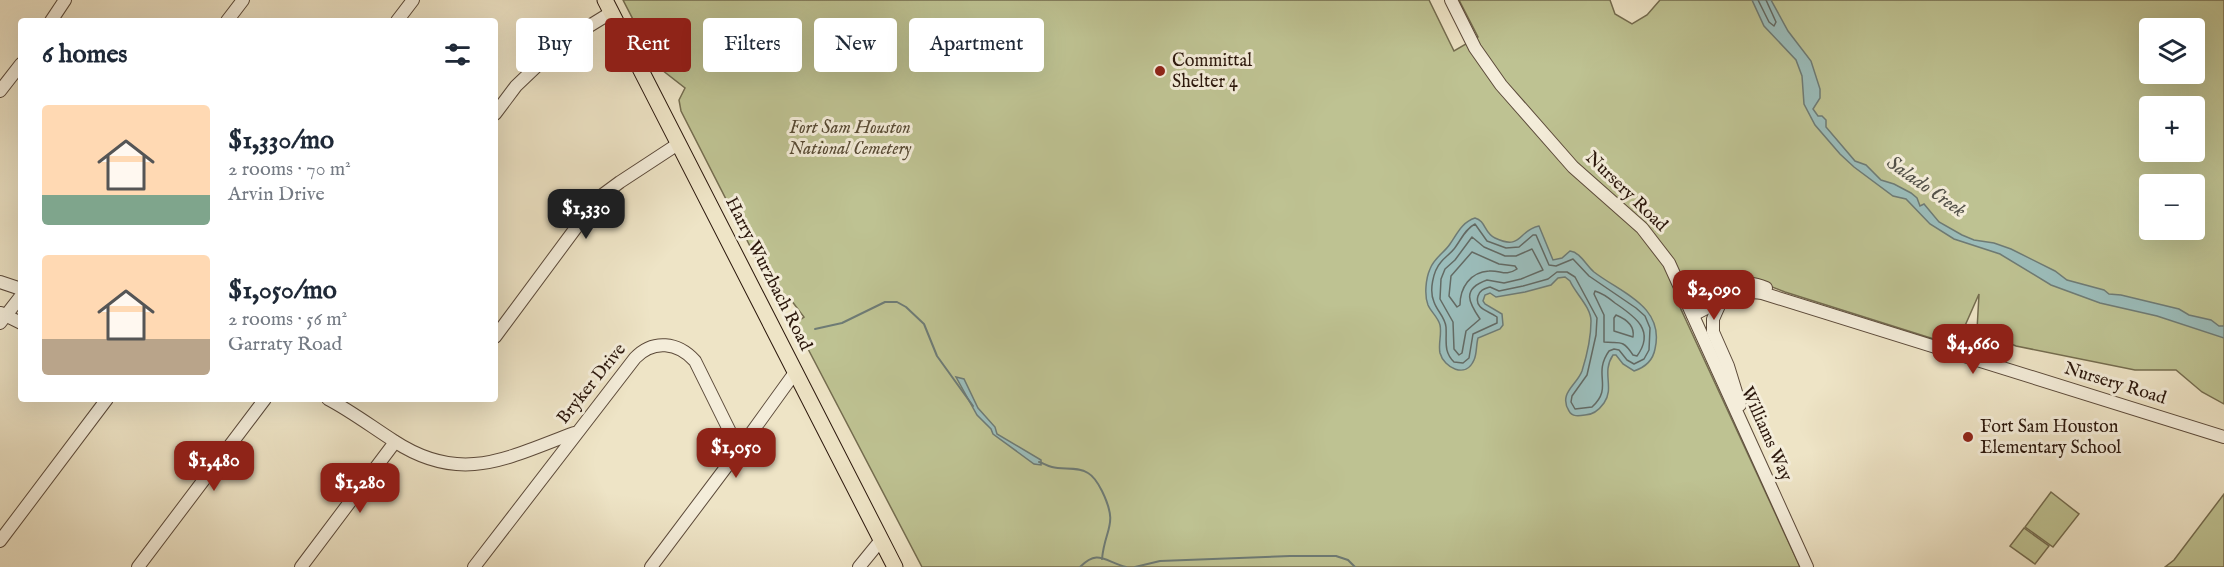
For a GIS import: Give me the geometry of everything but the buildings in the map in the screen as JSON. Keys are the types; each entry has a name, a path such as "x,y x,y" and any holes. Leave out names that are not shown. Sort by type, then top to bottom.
{"main road":[{"name":"Harry Wurzbach Road","path":"609,6 895,567"}],"street":[{"path":"53,18 65,0"},
{"path":"229,18 243,0"},
{"path":"399,18 413,0"},
{"name":"Nursery Road","path":"1450,0 1475,48 1501,85 1573,167 1653,241 1669,263 1693,315 1746,292 1781,297 2224,437"},
{"path":"498,110 516,86 560,44 609,6"},
{"path":"0,91 18,68"},
{"path":"498,333 601,196 678,144"},
{"path":"0,282 18,288"},
{"path":"1680,286 1708,297 1740,285 1756,283 1781,297"},
{"path":"18,299 2,317 18,322"},
{"path":"1721,301 1713,319 1713,332 1734,383 1744,427"},
{"name":"Williams Way","path":"1693,315 1807,567"},
{"name":"Bryker Drive","path":"474,567 575,433 637,355 647,348 662,344 678,347 688,353 695,361 739,450"},
{"path":"651,567 796,371"},
{"path":"0,541 105,402"},
{"path":"138,567 264,402"},
{"path":"333,402 362,418 395,442 435,461 467,466 494,462 575,433"},
{"path":"301,567 395,442"},
{"path":"859,567 881,540"}],"green space":[{"name":"Fort Sam Houston National Cemetery","path":"623,0 1429,0 1454,51 1478,37 1459,0 1610,0 1615,14 1632,24 1647,15 1660,0 2224,0 2224,404 2202,392 2176,370 2135,370 2016,346 1977,330 1979,294 1956,346 1754,280 1713,292 1702,291 1679,305 1800,567 922,567 795,324 804,317 788,296 778,301 681,111 679,100 685,88 665,72 691,72 691,18 632,18"},
{"path":"2051,492 2079,514 2053,547 2025,527"},
{"path":"2224,494 2224,567 2165,567 2174,560"},
{"path":"2024,528 2049,546 2035,564 2010,546"}],"water":[{"path":"1752,0 1771,0 1788,31 1811,61 1820,89 1820,98 1813,109 1818,116 1826,120 1826,127 1855,161 1866,165 1881,180 1911,193 1917,198 1920,206 1924,204 1939,222 1974,240 1994,243 2011,249 2055,271 2067,280 2104,290 2109,294 2179,309 2189,315 2211,320 2219,326 2224,326 2224,338 2157,316 2100,303 2051,285 2000,254 1954,239 1930,224 1906,199 1893,196 1854,167 1815,125 1804,104 1802,76 1796,60 1764,26"},
{"path":"1475,218 1481,222 1491,236 1510,242 1539,226 1553,260 1562,258 1570,251 1574,252 1594,272 1628,294 1647,311 1656,334 1653,357 1634,371 1623,364 1616,355 1613,355 1608,368 1607,397 1596,412 1578,416 1570,413 1566,405 1567,394 1580,376 1584,365 1591,321 1586,305 1565,277 1558,278 1551,285 1525,292 1496,297 1490,293 1485,295 1483,301 1485,304 1502,314 1503,325 1500,329 1478,338 1475,358 1466,369 1450,367 1442,358 1440,325 1427,301 1427,277 1434,262 1460,229"},
{"path":"956,377 964,379 978,408 995,427 997,434 1041,460 1041,465 1034,464 993,434 977,415"}],"waterway":[{"path":"815,329 842,323 885,302 897,302 906,307 924,324 937,356 973,406"},
{"path":"1039,462 1052,467 1084,471 1097,481 1110,512 1110,526 1102,559"},
{"path":"1135,567 1160,561 1290,556 1336,556 1348,560 1355,567"},
{"path":"1080,567 1097,558 1126,567"}],"place":[{"name":"Committal Shelter 4","path":"1160,71"},
{"name":"Fort Sam Houston Elementary School","path":"1968,437"}],"water label":[{"name":"Salado Creek","path":"1926,187"}]}
